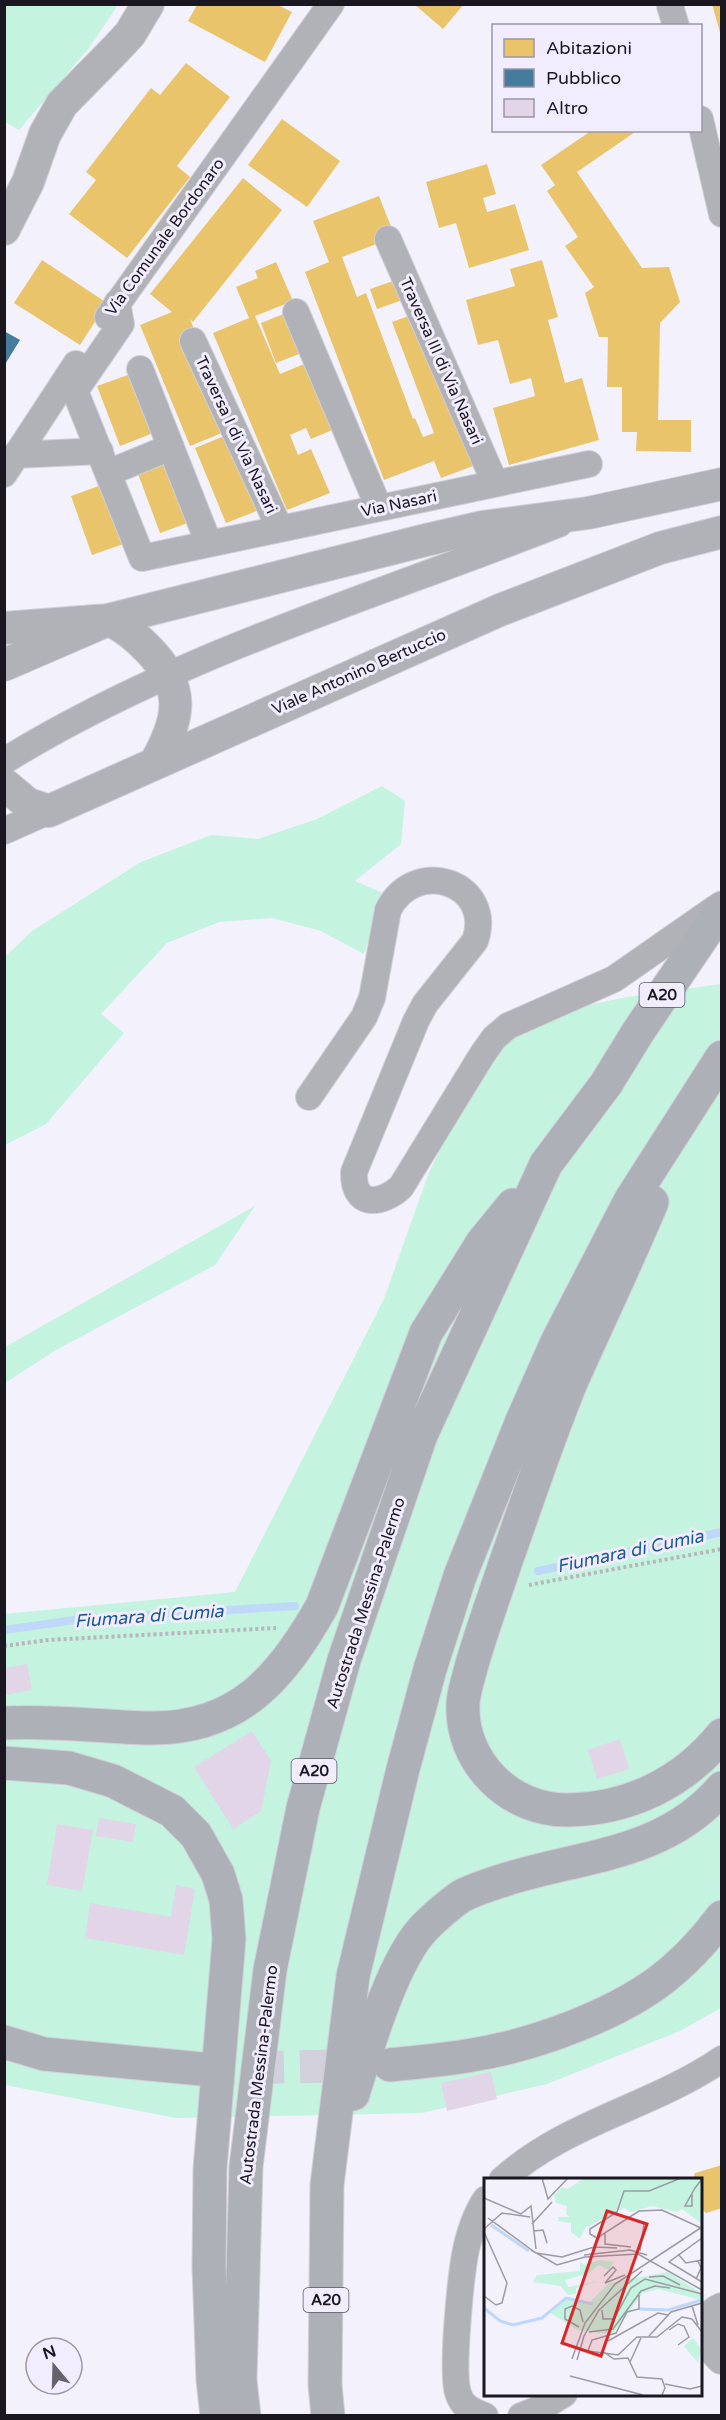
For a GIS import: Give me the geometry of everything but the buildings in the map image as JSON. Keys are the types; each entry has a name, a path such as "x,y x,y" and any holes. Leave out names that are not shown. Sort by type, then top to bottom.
{"highway":[{"name":"Autostrada Messina-Palermo","path":"244,2415 240,2379 246,2167 270,1970 303,1808 344,1660 421,1436 546,1164 606,1084 650,1013 722,906"},
{"name":"A20","path":"328,2415 325,2385 327,2185 353,1976 402,1769 430,1669 460,1576 522,1421 557,1342 630,1201 722,1057"},
{"path":"699,1090 554,1428 486,1617 463,1702 467,1738 487,1774 515,1798 535,1806 560,1810 600,1808 622,1804 646,1794 689,1770 722,1736"},
{"path":"4,1723 29,1721 153,1728 179,1726 225,1713 245,1702 271,1679 302,1641 322,1606 426,1332 482,1243 546,1164"},
{"path":"4,1763 69,1768 113,1781 172,1811 196,1835 218,1874 226,1900 229,1939 210,2169 209,2267 213,2380 218,2415"},
{"path":"327,2185 360,2070 397,1969 424,1928 460,1898 494,1884 531,1872 599,1858 640,1845 691,1817 722,1788"},
{"path":"722,1917 699,1946 671,1972 625,2004 563,2031 388,2076 474,2071 578,2042 633,2018 682,1987 722,1945"},
{"path":"4,2042 44,2054 200,2080 125,2086 38,2072 4,2062"}],"street":[{"path":"4,229 28,182 45,134 62,104 116,49 136,25 148,4"},
{"name":"Via Comunale Bordonaro","path":"10,465 117,303 331,4"},
{"path":"702,128 722,214"},
{"name":"Traversa III di Via Nasari","path":"388,239 495,483"},
{"name":"Via Nasari","path":"117,303 121,324 75,391 142,558 589,464"},
{"path":"296,312 379,508"},
{"name":"Traversa I di Via Nasari","path":"193,341 280,529"},
{"path":"140,369 209,544"},
{"path":"10,465 104,462 171,447"},
{"path":"4,665 108,620 482,527 588,513 722,484"},
{"path":"4,761 74,720 170,675 248,642 588,513"},
{"name":"Viale Antonino Bertuccio","path":"4,831 500,609 660,548 722,532"},
{"path":"4,628 108,620 127,630 142,643 170,675 175,704 174,722 168,741 155,763"},
{"path":"4,784 28,804 49,812"},
{"path":"309,1097 364,1017 372,998 388,910 394,899 404,889 416,883 428,880 444,881 458,886 468,896 474,907 479,930 475,941 438,987 416,1021 354,1172 353,1182 357,1191 363,1198 372,1201 383,1200 401,1187 482,1055 494,1038 508,1026 614,979 722,906"},
{"path":"504,2178 518,2165 556,2140 678,2085 722,2059"},
{"path":"484,2202 476,2215 466,2249 455,2368 458,2393 464,2405 472,2411 485,2415"},
{"path":"710,2316 710,2342 722,2358"},
{"path":"521,2415 541,2408 561,2396"}],"path":[{"path":"529,1585 722,1549"},
{"path":"4,1646 48,1640 285,1628"}],"green space":[{"path":"5,4 118,5 89,48 19,130 5,122"},
{"path":"382,786 405,801 401,844 355,881 383,893 364,954 321,931 272,918 219,922 167,943 101,1014 124,1033 46,1124 5,1145 5,957 32,931 141,862 211,835 258,839 317,819"},
{"path":"721,984 721,2008 680,2031 547,2084 422,2113 176,2118 5,2085 4,1614 235,1592 384,1299 428,1175 469,1087 518,1031 579,1007 627,997"},
{"path":"255,1206 215,1265 56,1350 5,1383 5,1347"}],"waterway":[{"name":"Fiumara di Cumia","path":"538,1571 722,1532"},
{"name":"Fiumara di Cumia","path":"4,1630 82,1619 295,1606"}],"tunnel":[{"path":"202,2069 371,2065"},
{"path":"336,2087 385,2086"}]}
